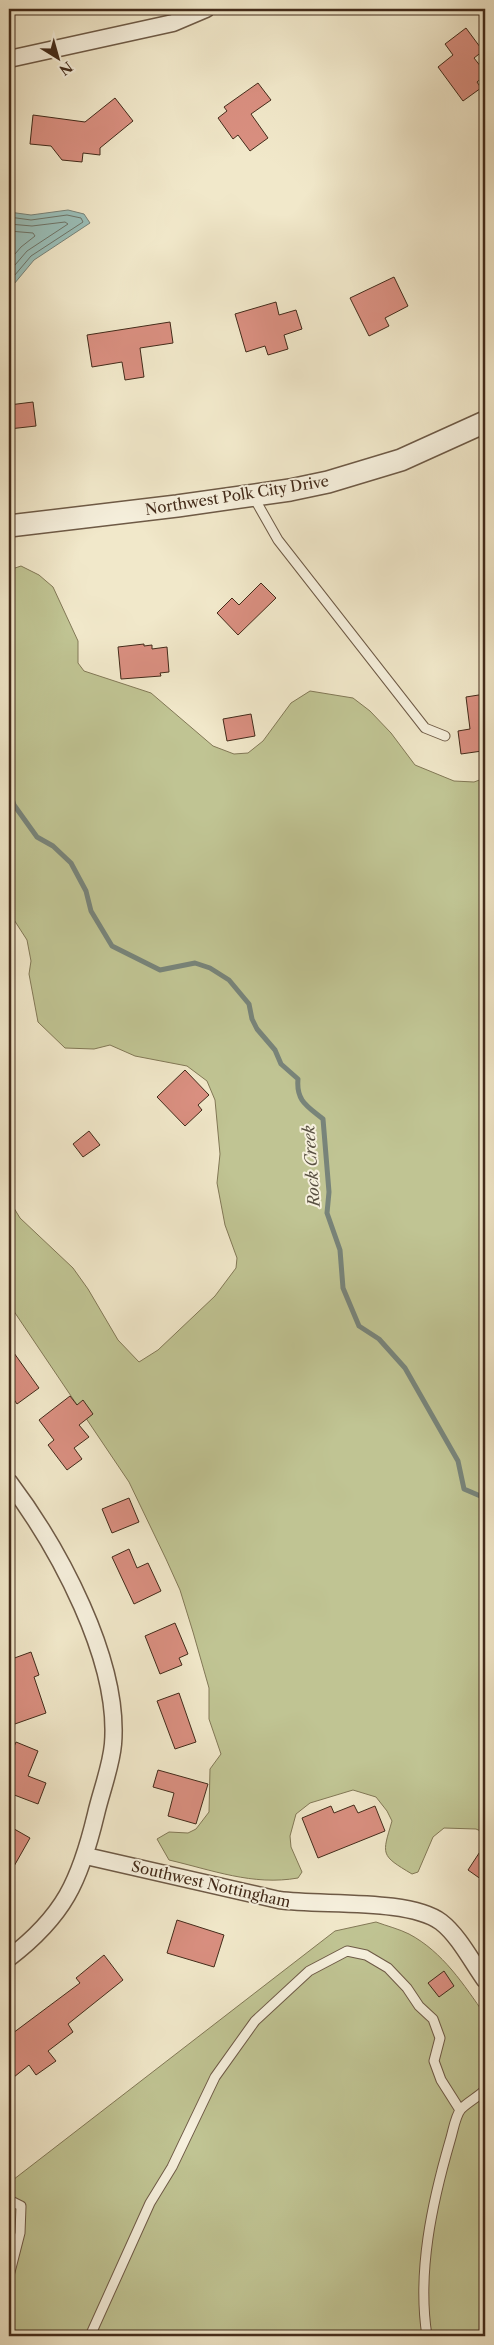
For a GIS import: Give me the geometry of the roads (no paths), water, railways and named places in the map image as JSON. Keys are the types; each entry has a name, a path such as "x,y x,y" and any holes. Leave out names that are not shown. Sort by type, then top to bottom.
{"street":[{"path":"9,59 173,24 206,9"},
{"name":"Northwest Polk City Drive","path":"9,526 290,490 372,470 425,451 485,422"},
{"path":"9,1482 14,1501 47,1537 75,1591 98,1647 107,1683 113,1745 86,1856 79,1876 61,1908 50,1922 9,1958"},
{"name":"Southwest Nottingham","path":"86,1856 303,1904 362,1904 428,1915 441,1922 452,1933 485,1980"}],"lane":[{"path":"253,495 278,540 418,720 432,732 445,736"},
{"path":"90,2336 150,2203 172,2167 215,2077 255,2021 309,1971 347,1951 366,1954 388,1968 433,2020 440,2038 434,2061 441,2080 460,2110"},
{"path":"427,2336 424,2314 431,2224 438,2182 460,2110 485,2090"},
{"path":"9,2200 21,2206 20,2234 9,2276"}],"water":[{"path":"68,210 84,214 90,223 34,260 9,290 9,212 31,215"}],"waterway":[{"name":"Rock Creek","path":"9,790 14,805 37,837 53,846 71,863 86,891 91,911 112,946 160,970 195,963 210,968 229,980 249,1004 252,1019 257,1029 275,1050 281,1064 298,1079 301,1098 323,1119 329,1192 327,1213 340,1250 343,1288 359,1326 379,1339 405,1368 458,1461 464,1489 485,1498"}]}
